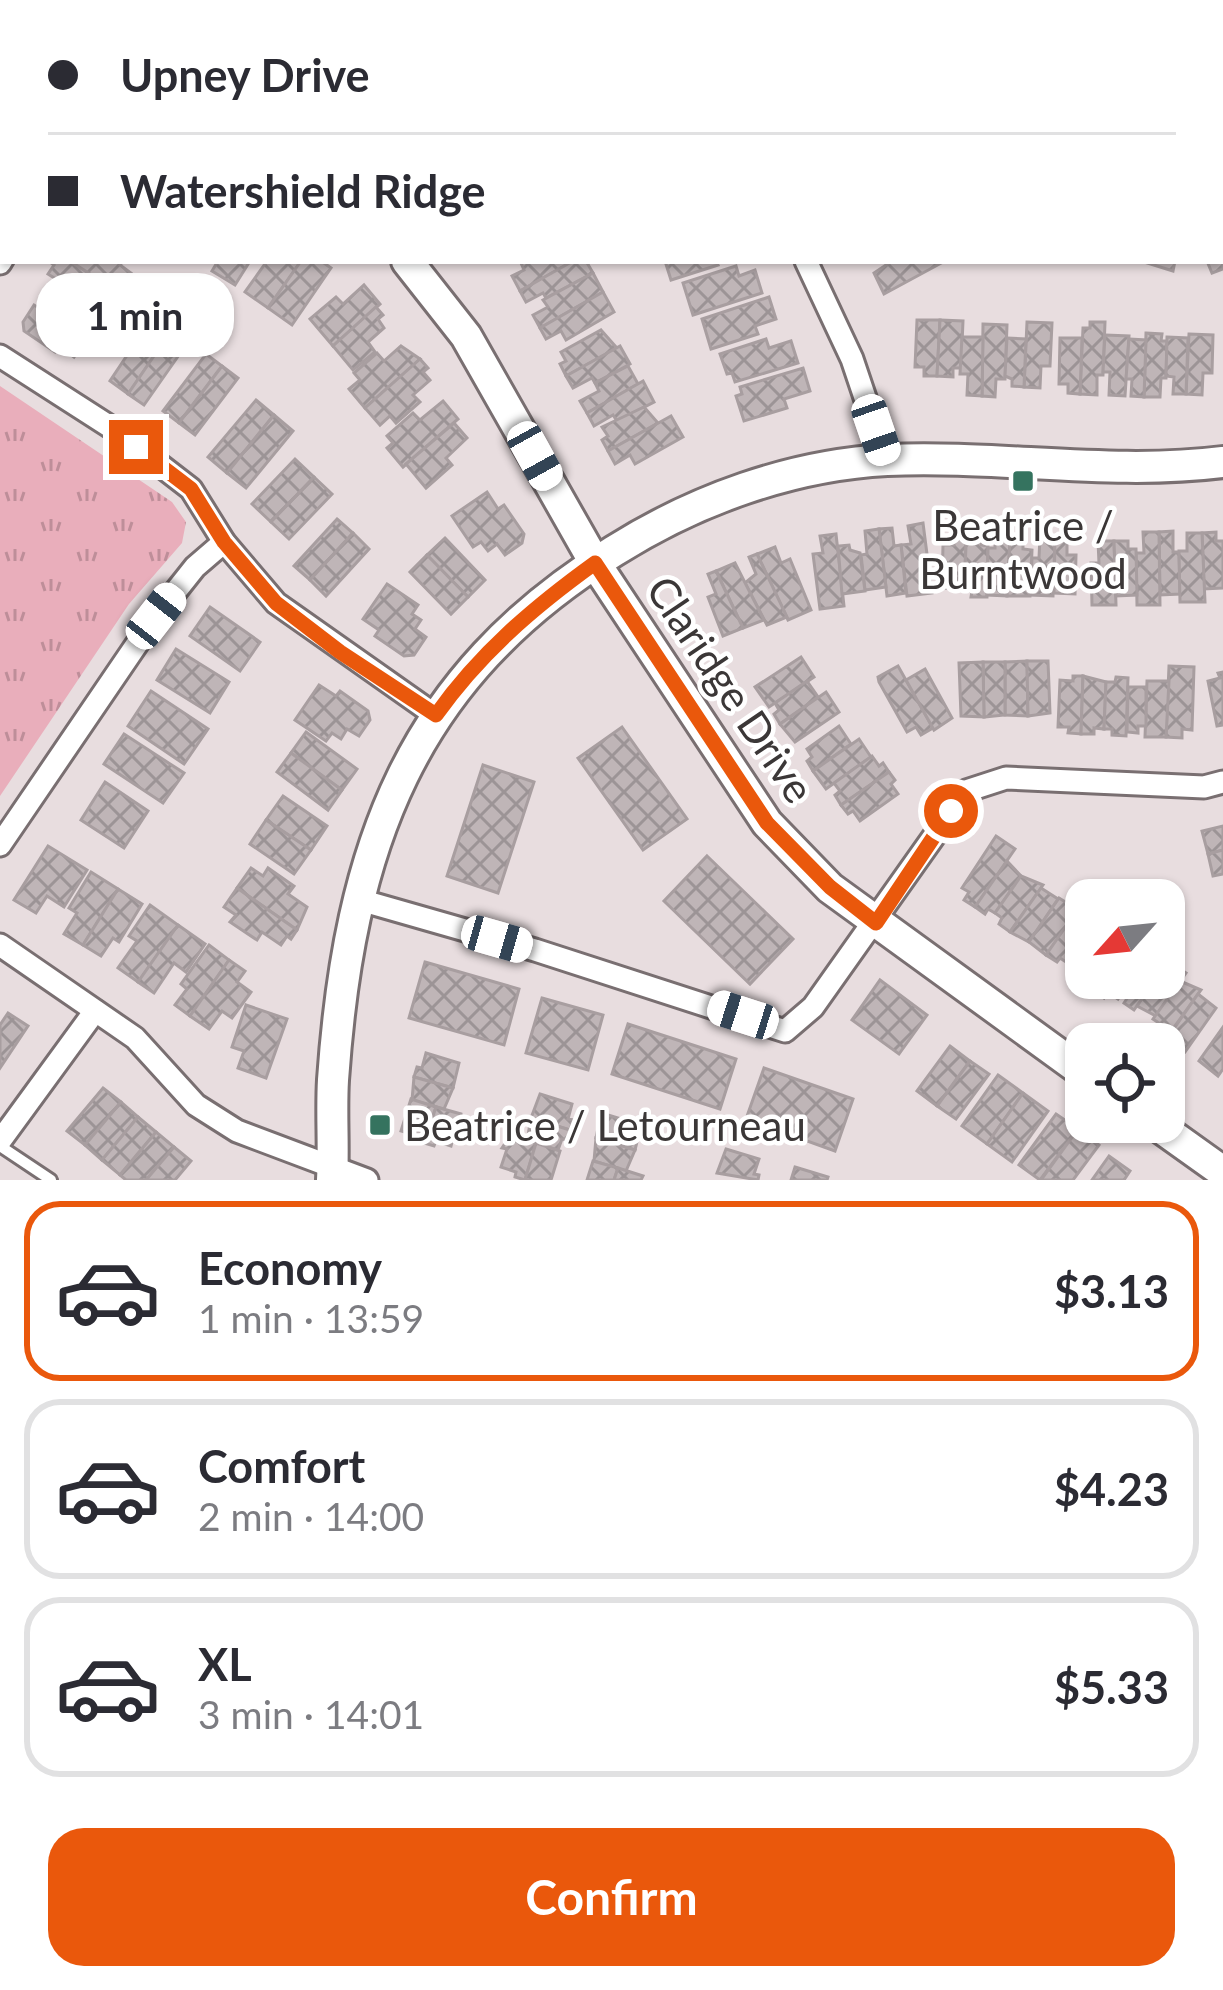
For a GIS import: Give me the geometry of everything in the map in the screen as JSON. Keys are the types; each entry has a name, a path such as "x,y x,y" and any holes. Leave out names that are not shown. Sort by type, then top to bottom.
{"street":[{"name":"Claridge Drive","path":"409,264 466,336 595,563 767,823 830,887 1065,1059"},
{"path":"807,264 846,345 886,460"},
{"path":"0,356 112,428 191,489 250,576 307,628 436,715"},
{"path":"332,1173 333,1081 346,971 360,900 389,808 417,742 459,682 519,620 645,532 712,500 790,475 886,460 1174,466 1223,462"},
{"path":"0,845 156,616 195,567 224,542"},
{"path":"360,900 535,950 785,1031 813,1007 966,791 1006,778 1204,787 1223,782"},
{"path":"0,945 135,1038 196,1105 237,1131 332,1173 367,1180"},
{"path":"0,1143 95,1011"},
{"path":"1182,1143 1223,1172"}],"lane":[{"path":"0,1143 51,1180"}],"green space":[{"path":"0,386 172,502 186,522 182,543 129,604 0,796"}],"building":[{"path":"75,264 118,292 105,313 93,305 89,313 62,295 67,286 48,274 54,265"},
{"path":"75,264 121,264 131,273 118,292"},
{"path":"216,264 248,264 235,285 212,271"},
{"path":"265,264 299,264 268,308 245,292"},
{"path":"299,264 331,268 292,325 268,308"},
{"path":"521,264 568,264 520,291 512,276 524,270"},
{"path":"568,264 588,264 593,273 546,298 543,293 526,302 520,291"},
{"path":"666,264 718,265 671,280"},
{"path":"888,264 939,264 884,294 874,273"},
{"path":"1208,264 1223,264 1223,269 1212,273"},
{"path":"736,266 739,276 755,270 762,293 693,315 683,283"},
{"path":"593,273 603,292 540,328 533,315 548,307 543,300"},
{"path":"364,285 380,304 333,346 310,319 336,297 343,304"},
{"path":"603,292 614,312 566,340 561,331 546,339 540,328"},
{"path":"769,297 776,319 755,326 758,334 711,349 702,319"},
{"path":"66,301 98,322 74,357 59,346 55,352 24,331 23,322 34,305 45,312 51,302 61,308"},
{"path":"376,307 383,315 378,319 384,328 368,342 375,352 353,370 333,346"},
{"path":"917,320 940,320 937,376 924,376 924,367 915,367"},
{"path":"940,320 963,321 961,368 953,368 953,377 937,376"},
{"path":"150,321 169,334 128,394 110,381"},
{"path":"1027,322 1052,323 1050,366 1041,366 1040,388 1024,387"},
{"path":"1090,322 1105,322 1103,375 1097,375 1097,395 1080,394 1083,328 1090,328"},
{"path":"983,324 1007,325 1005,379 996,379 995,397 982,396"},
{"path":"601,330 617,348 566,376 561,352"},
{"path":"1146,333 1162,334 1161,341 1167,341 1160,397 1144,397"},
{"path":"169,334 186,345 144,405 128,394"},
{"path":"1189,334 1213,335 1212,373 1203,373 1202,395 1186,394"},
{"path":"1105,335 1129,336 1125,396 1109,395 1110,372 1103,372"},
{"path":"962,337 983,337 982,396 967,395 968,374 960,374"},
{"path":"1167,337 1188,338 1186,394 1173,394 1174,377 1166,376"},
{"path":"1007,338 1026,339 1024,387 1012,386 1012,379 1005,376"},
{"path":"1060,338 1082,338 1080,394 1068,393 1068,384 1059,384"},
{"path":"766,339 769,348 791,341 798,363 735,382 720,354"},
{"path":"1129,339 1146,340 1144,397 1131,396 1132,379 1126,379"},
{"path":"401,346 420,359 365,408 349,389 360,380 354,373 377,353 384,361"},
{"path":"620,346 630,364 595,383 592,378 573,388 566,376"},
{"path":"206,354 222,366 179,423 163,411"},
{"path":"420,359 430,380 413,395 420,402 396,423 390,416 380,425 365,408"},
{"path":"222,366 238,378 195,435 179,423"},
{"path":"628,366 638,384 587,413 580,401 599,391 595,383"},
{"path":"803,368 810,391 784,399 787,408 744,421 736,396 742,394 740,387"},
{"path":"643,381 654,402 617,421 613,415 594,426 587,413"},
{"path":"256,400 274,415 227,473 208,457"},
{"path":"443,401 458,419 403,467 387,448 393,443 387,436 413,413 420,420"},
{"path":"644,407 658,423 608,451 602,440 608,436 602,427"},
{"path":"274,415 293,431 246,488 227,473"},
{"path":"671,416 683,437 635,464 630,455 615,464 608,451"},
{"path":"454,423 467,438 446,458 452,465 426,488 406,464"},
{"path":"295,459 314,477 271,522 252,504"},
{"path":"314,477 332,494 289,539 271,522"},
{"path":"487,492 498,509 504,505 524,534 522,543 505,555 497,544 488,551 481,542 473,547 452,516"},
{"path":"337,519 353,533 310,580 294,566"},
{"path":"923,523 932,593 907,596 901,545 911,544 908,526"},
{"path":"954,524 967,524 964,589 942,588 943,545 954,545"},
{"path":"967,524 981,525 981,545 988,546 987,597 971,597 972,591 964,591"},
{"path":"892,528 894,546 901,545 906,593 887,596 879,529"},
{"path":"879,529 886,587 865,590 861,555 867,554 865,531"},
{"path":"1173,531 1173,552 1179,552 1180,594 1160,595 1159,532"},
{"path":"1143,532 1159,532 1160,605 1137,605 1136,553 1144,553"},
{"path":"1216,532 1216,541 1223,541 1223,588 1204,589 1202,533"},
{"path":"353,533 369,549 326,596 310,580"},
{"path":"1187,533 1202,533 1205,602 1180,602 1179,551 1187,551"},
{"path":"836,534 844,606 820,609 813,554 823,553 820,536"},
{"path":"1040,536 1055,537 1053,596 1030,595 1032,558 1039,558"},
{"path":"1055,537 1067,537 1067,555 1076,555 1075,594 1054,593"},
{"path":"445,538 485,580 468,597 427,555"},
{"path":"995,540 1010,540 1007,596 987,595 988,548 995,548"},
{"path":"1010,540 1023,541 1023,549 1032,550 1030,596 1007,596"},
{"path":"1098,541 1114,541 1116,605 1092,605 1091,563 1099,563"},
{"path":"1114,541 1128,541 1128,549 1136,549 1137,595 1116,596"},
{"path":"849,545 860,553 865,591 842,594 838,546"},
{"path":"775,547 781,563 790,559 811,610 788,620 757,554"},
{"path":"757,554 787,617 767,625 745,583 756,574 749,557"},
{"path":"427,555 468,597 451,614 410,572"},
{"path":"735,563 764,620 743,628 716,571"},
{"path":"716,571 743,628 723,636 708,597 716,594 708,574"},
{"path":"387,584 418,605 412,614 421,620 415,629 426,637 414,655 404,656 375,636 379,630 363,619"},
{"path":"210,607 260,642 240,671 190,636"},
{"path":"176,649 229,682 210,713 157,680"},
{"path":"801,657 814,677 769,707 755,687"},
{"path":"1027,661 1028,716 1005,715 1005,662"},
{"path":"1027,661 1048,661 1050,713 1028,716"},
{"path":"983,662 1005,662 1005,715 984,717"},
{"path":"983,662 984,717 961,716 959,663"},
{"path":"898,666 933,728 921,735 916,727 907,732 879,682 878,677"},
{"path":"1169,666 1194,667 1192,730 1182,729 1182,738 1166,737"},
{"path":"925,669 952,718 934,730 906,680"},
{"path":"1223,672 1223,725 1217,726 1208,681 1220,678 1218,673"},
{"path":"1073,676 1083,676 1081,734 1058,727 1060,680 1073,681"},
{"path":"1083,676 1106,682 1104,729 1094,728 1094,734 1081,734"},
{"path":"1116,677 1128,678 1126,736 1104,729 1106,682 1115,682"},
{"path":"807,681 818,697 780,724 775,703"},
{"path":"1147,681 1169,681 1166,737 1145,737"},
{"path":"319,685 336,696 340,691 368,711 370,720 359,736 347,729 341,739 332,733 326,741 295,720"},
{"path":"1128,687 1146,687 1146,726 1138,726 1138,733 1127,732"},
{"path":"151,691 208,729 184,764 128,726"},
{"path":"826,692 839,712 795,742 780,724"},
{"path":"839,726 851,744 813,771 807,749"},
{"path":"622,727 687,819 643,850 578,758"},
{"path":"306,732 357,769 342,790 291,753"},
{"path":"124,734 184,773 163,803 104,764"},
{"path":"859,739 871,757 826,789 813,771"},
{"path":"291,753 342,790 328,810 277,772"},
{"path":"872,756 889,772 841,805 834,783"},
{"path":"483,765 534,782 498,893 447,876"},
{"path":"889,772 898,794 860,821 853,811 848,814 841,805"},
{"path":"105,782 148,811 124,848 81,820"},
{"path":"283,796 327,826 311,850 266,820"},
{"path":"266,820 311,850 294,874 250,844"},
{"path":"1223,826 1223,850 1208,854 1202,831"},
{"path":"996,836 1015,849 975,907 964,900 969,892 962,888"},
{"path":"48,846 87,870 64,907 47,896 36,913 14,900"},
{"path":"1223,850 1223,874 1213,876 1208,854"},
{"path":"707,856 793,939 750,984 664,901"},
{"path":"1007,861 1021,876 995,913 988,909 985,914 975,907"},
{"path":"251,868 263,876 268,868 294,886 288,894 307,907 297,930 237,888"},
{"path":"91,872 118,889 83,945 64,934 77,913 69,908"},
{"path":"1021,876 1043,885 1010,932 999,924 1002,918 995,913"},
{"path":"237,888 297,930 291,939 287,936 281,945 262,932 257,940 230,922 236,915 224,907"},
{"path":"1041,888 1058,899 1029,942 1010,932"},
{"path":"118,889 142,904 119,942 113,938 101,956 83,945"},
{"path":"1059,898 1065,902 1065,928 1046,955 1029,942"},
{"path":"150,905 178,925 138,982 118,968 137,941 129,936"},
{"path":"178,925 205,944 186,972 174,963 154,993 138,982"},
{"path":"1065,928 1065,961 1046,955"},
{"path":"209,945 229,960 190,1016 175,1005 187,989 181,984"},
{"path":"229,960 245,971 237,982 251,992 232,1018 222,1011 209,1029 190,1016"},
{"path":"425,962 519,989 504,1045 409,1018"},
{"path":"880,980 927,1015 899,1054 852,1020"},
{"path":"1185,983 1201,990 1177,1023 1153,1019 1167,999 1185,999"},
{"path":"1198,994 1216,1008 1185,1052 1185,1023 1178,1023"},
{"path":"542,998 603,1015 588,1070 526,1053"},
{"path":"1127,999 1142,999 1134,1010 1124,1003"},
{"path":"1142,999 1168,999 1156,1016 1137,1006"},
{"path":"246,1005 287,1019 266,1078 238,1068 244,1051 232,1047"},
{"path":"8,1013 28,1026 0,1068 0,1025"},
{"path":"628,1024 736,1059 720,1109 612,1074"},
{"path":"1223,1027 1223,1069 1218,1076 1199,1061"},
{"path":"950,1046 970,1061 937,1106 917,1091"},
{"path":"426,1053 459,1063 453,1088 414,1077"},
{"path":"970,1061 989,1074 956,1119 937,1106"},
{"path":"764,1068 853,1099 835,1151 746,1119"},
{"path":"998,1075 1023,1093 987,1144 962,1126"},
{"path":"414,1077 453,1088 444,1109 412,1100"},
{"path":"103,1088 121,1102 85,1145 67,1131"},
{"path":"1023,1093 1048,1111 1012,1162 987,1144"},
{"path":"540,1094 572,1104 570,1130 531,1118"},
{"path":"411,1099 436,1107 424,1143 401,1131"},
{"path":"121,1102 138,1117 102,1160 85,1145"},
{"path":"436,1107 461,1114 461,1128 456,1127 451,1146 424,1143"},
{"path":"1056,1114 1065,1120 1068,1143 1040,1180 1019,1165"},
{"path":"608,1115 641,1125 635,1150 596,1138"},
{"path":"138,1117 156,1132 120,1175 102,1160"},
{"path":"531,1118 570,1130 567,1140 562,1139 558,1150 527,1141"},
{"path":"156,1132 174,1147 146,1180 126,1180 120,1175"},
{"path":"510,1136 536,1143 525,1180 501,1167 507,1149 502,1148"},
{"path":"596,1138 635,1150 626,1171 594,1161"},
{"path":"536,1143 560,1151 551,1180 525,1180"},
{"path":"1068,1143 1099,1145 1073,1180 1041,1180"},
{"path":"174,1147 191,1161 175,1180 146,1180"},
{"path":"726,1149 759,1159 754,1174 759,1175 758,1180 717,1173"},
{"path":"1109,1156 1130,1171 1124,1180 1092,1180"},
{"path":"593,1161 618,1168 614,1180 587,1180"},
{"path":"795,1167 828,1177 827,1180 791,1180"},
{"path":"618,1168 643,1176 641,1180 614,1180"}],"place":[{"name":"Beatrice / Burntwood","path":"1023,481"},
{"name":"Beatrice / Letourneau","path":"380,1125"}],"route":[{"path":"136,447 191,489 224,542 276,603 436,715 459,682 519,620 595,563 767,823 830,887 876,923 951,811"}]}
